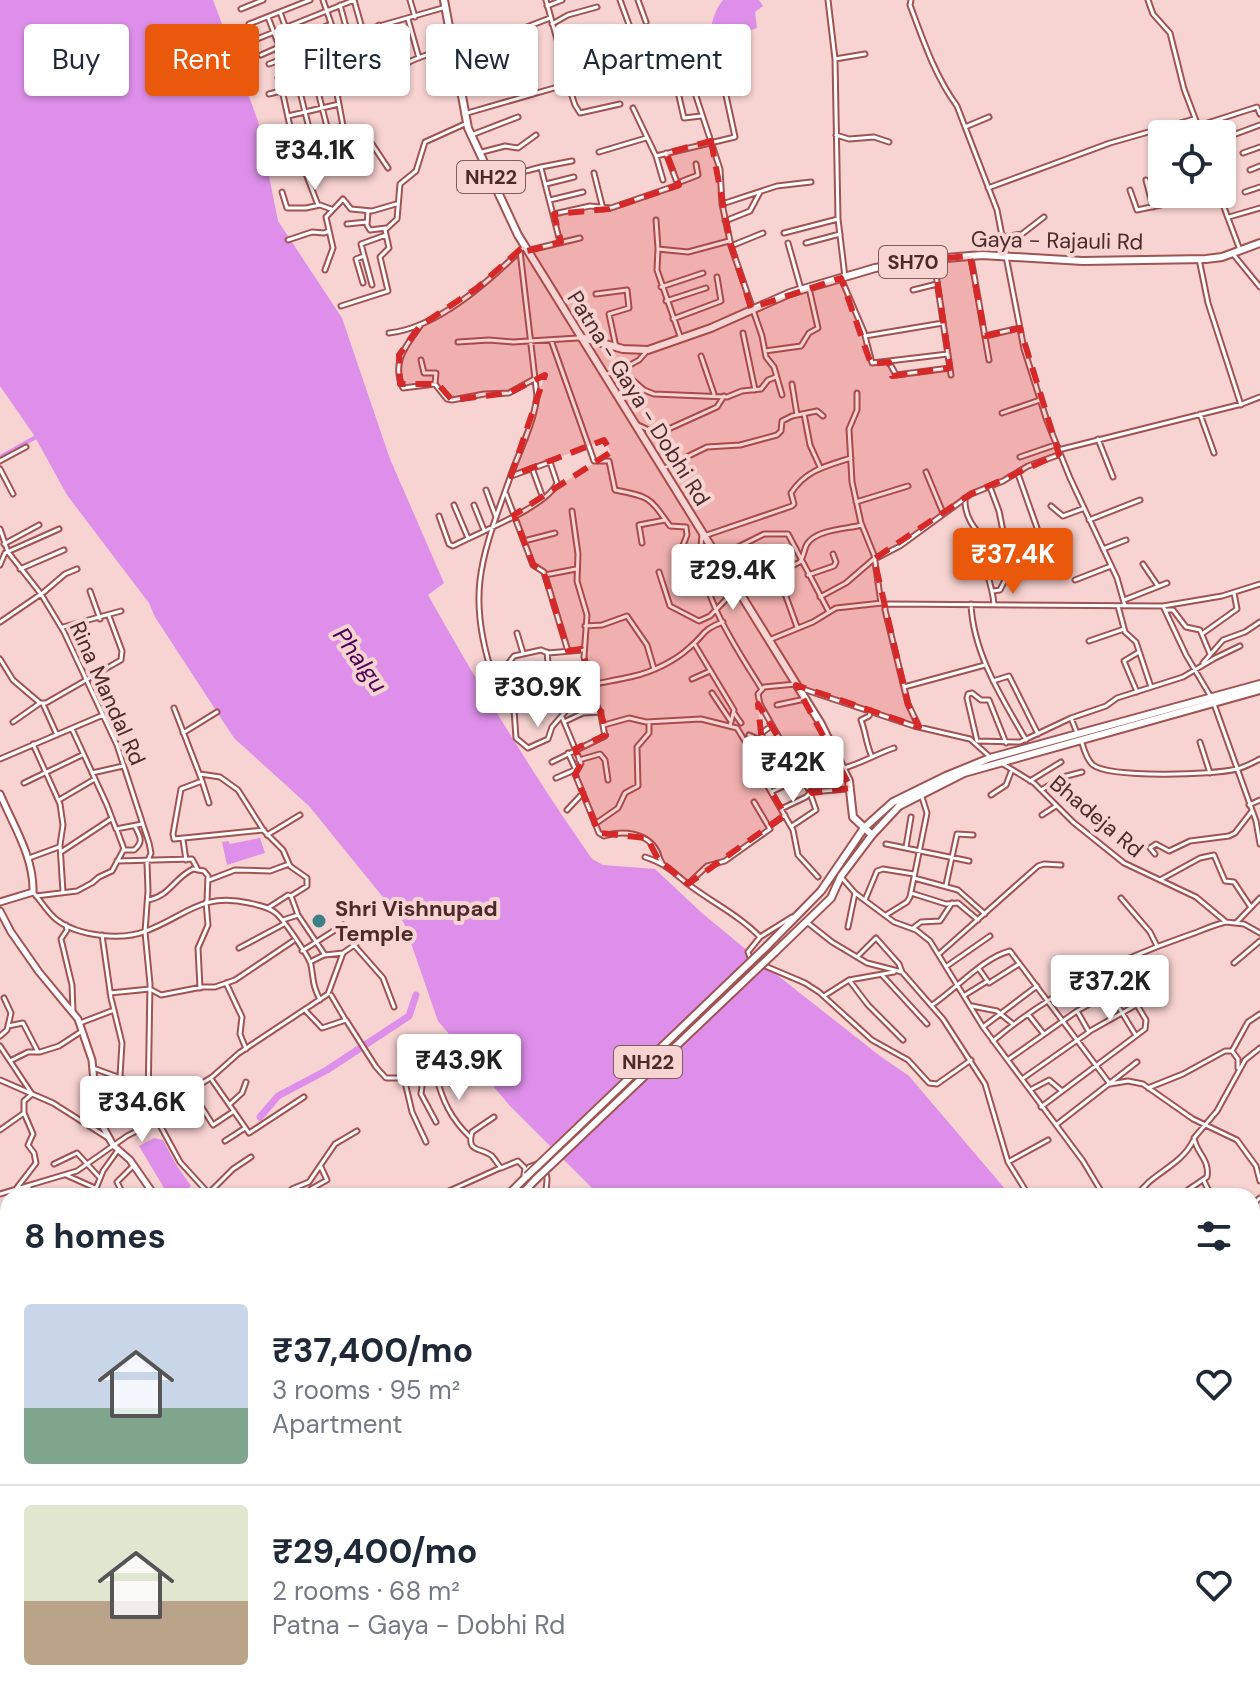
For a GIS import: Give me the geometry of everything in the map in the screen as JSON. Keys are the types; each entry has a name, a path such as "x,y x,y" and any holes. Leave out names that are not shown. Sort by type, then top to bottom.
{"main road":[{"name":"Patna - Gaya - Dobhi Rd","path":"445,4 449,24"},
{"name":"Patna - Gaya - Dobhi Rd","path":"461,96 470,136 524,249 798,686 844,768 851,788 853,817 872,835"},
{"name":"Gaya - Rajauli Rd","path":"580,337 616,347 648,350 805,289 886,266 934,259 970,256 1083,261 1199,259 1236,252 1260,243"},
{"path":"864,828 893,802 991,758 1212,700 1260,684"},
{"path":"1212,700 1260,690"},
{"path":"872,835 899,806 964,773 1079,736"},
{"name":"NH22","path":"527,1174 800,913 821,891 864,828"},
{"name":"NH22","path":"528,1188 808,923 831,898 841,876 872,835"},
{"path":"515,1188 527,1174"}],"street":[{"path":"241,9 263,0"},
{"path":"249,24 310,0"},
{"path":"323,0 331,24"},
{"path":"291,24 354,0 361,24"},
{"path":"410,0 415,17"},
{"path":"546,0 554,30"},
{"path":"547,6 562,0"},
{"path":"620,0 629,24"},
{"path":"638,0 646,22"},
{"path":"828,0 835,59 838,219 843,277 872,363 948,354"},
{"path":"911,0 910,5 926,49 946,93 957,106 997,210 1020,328 1058,450 1111,566 1125,606"},
{"path":"988,188 1110,143 1194,119 1170,33 1153,14 1148,0"},
{"path":"384,24 415,17 445,4"},
{"path":"340,5 346,24"},
{"path":"552,24 568,15 597,7"},
{"path":"280,12 285,24"},
{"path":"268,17 275,36"},
{"path":"535,24 550,18"},
{"path":"408,19 419,58"},
{"path":"259,37 273,31"},
{"path":"261,55 275,48"},
{"path":"835,59 865,54"},
{"path":"410,62 426,56"},
{"path":"269,64 275,62"},
{"path":"464,114 568,84 580,113 620,104"},
{"path":"269,94 275,92"},
{"path":"283,96 293,139 318,205"},
{"path":"301,96 316,156"},
{"path":"319,96 332,146 372,144 388,168"},
{"path":"293,139 343,126 337,96"},
{"path":"679,96 684,118 701,116"},
{"path":"695,96 720,169 722,204 731,246 782,395"},
{"path":"656,156 732,138 735,135 726,96"},
{"path":"288,116 339,104"},
{"path":"1216,120 1259,106 1260,114"},
{"path":"633,108 656,156 663,180"},
{"path":"470,136 518,117"},
{"path":"965,127 989,117"},
{"path":"368,211 370,230 386,228 397,219 400,184 416,171 425,142 467,123"},
{"path":"1236,134 1260,125"},
{"path":"479,153 505,146 518,148 536,135"},
{"path":"836,135 849,139 874,137 889,142"},
{"path":"599,152 646,138"},
{"path":"1243,153 1260,147"},
{"path":"666,153 678,185"},
{"path":"492,180 572,161"},
{"path":"554,214 590,206 603,209 678,185 698,175 696,164"},
{"path":"1250,170 1260,166"},
{"path":"541,167 560,242"},
{"path":"594,173 603,209"},
{"path":"546,184 574,177"},
{"path":"1146,180 1148,188"},
{"path":"722,204 777,186 811,182"},
{"path":"1245,192 1260,187"},
{"path":"1130,190 1135,210 1148,208"},
{"path":"282,192 287,208 318,205 331,209"},
{"path":"550,200 583,192"},
{"path":"725,221 750,211 761,192"},
{"path":"325,270 333,248 326,217 331,209 343,199 351,209 368,211 396,204"},
{"path":"1224,208 1236,252 1260,287"},
{"path":"1228,217 1260,208"},
{"path":"1002,237 1022,234 1044,217"},
{"path":"784,233 838,219"},
{"path":"656,220 656,265 681,339"},
{"path":"347,224 367,222"},
{"path":"341,306 388,291 380,257 389,248 386,228"},
{"path":"288,240 329,231"},
{"path":"731,246 763,233"},
{"path":"806,243 840,234"},
{"path":"372,285 361,244 386,235"},
{"path":"435,384 405,389 400,384 399,355 420,326 477,288 524,249 580,238"},
{"path":"658,249 688,252 730,241"},
{"path":"765,351 801,346 809,333 818,328 788,243"},
{"path":"514,709 507,705 490,667 477,602 484,554 536,404 524,249"},
{"path":"363,283 356,259 364,256"},
{"path":"970,256 989,360"},
{"path":"934,259 951,375"},
{"path":"1199,259 1208,303 1241,405"},
{"path":"661,287 703,273"},
{"path":"673,319 721,301 717,277"},
{"path":"913,290 938,284"},
{"path":"596,294 625,288 627,291 629,308 609,314 616,347"},
{"path":"666,301 706,288"},
{"path":"865,336 943,323"},
{"path":"389,333 420,326"},
{"path":"985,336 1020,328"},
{"path":"743,333 755,390"},
{"path":"458,342 580,337"},
{"path":"551,340 594,461 609,461 615,490 647,497 671,527 684,526 687,530 680,549 679,581 704,576"},
{"path":"603,375 621,370 639,360 648,350"},
{"path":"701,356 715,395"},
{"path":"421,360 424,373 435,372 435,384 447,399 452,400 509,393 536,378"},
{"path":"889,362 896,375 950,368"},
{"path":"621,370 644,390 654,394 724,396 763,388 766,382 777,377"},
{"path":"792,384 797,415"},
{"path":"857,393 856,413 849,429 856,502 875,558 881,603"},
{"path":"634,424 645,426 655,433 664,431 717,407 724,396"},
{"path":"1020,457 1241,405 1260,397"},
{"path":"1002,413 1041,400"},
{"path":"662,469 707,447 744,445 777,435 781,431 782,421 797,415 817,411 823,416"},
{"path":"804,414 810,445 820,467"},
{"path":"1200,414 1214,453"},
{"path":"1098,439 1113,477"},
{"path":"0,461 26,447"},
{"path":"820,597 846,583 875,558 896,549 965,498 1058,450"},
{"path":"792,826 816,810 810,793 758,700 761,688 716,610 704,576 704,535 792,506 792,490 802,478 820,467 851,458"},
{"path":"439,516 449,545 514,515 543,498 556,486 549,462 511,476"},
{"path":"532,468 543,498"},
{"path":"0,469 13,494"},
{"path":"926,472 943,514"},
{"path":"979,535 991,543 1037,531 1017,473"},
{"path":"856,502 908,486"},
{"path":"989,486 999,511 1005,541"},
{"path":"486,490 496,517"},
{"path":"505,492 533,565 545,575 568,651"},
{"path":"965,498 965,510 979,535 994,604"},
{"path":"1089,520 1140,500"},
{"path":"454,505 468,538"},
{"path":"474,505 484,530"},
{"path":"1051,506 1063,516 1083,508"},
{"path":"552,762 605,736 584,650 587,615 578,587 572,511"},
{"path":"642,543 639,525 665,520"},
{"path":"4,544 39,525"},
{"path":"659,572 670,606 696,621 707,618 765,565 776,573 800,562 813,538 862,525"},
{"name":"Rina Mandal Rd","path":"0,529 8,552 62,627 103,715 151,849 147,863 149,884 145,932 150,989 148,1103"},
{"path":"0,565 4,554 59,529"},
{"path":"524,541 555,533"},
{"path":"717,557 764,534 786,534 791,538 800,562 829,612"},
{"path":"1103,549 1126,540"},
{"path":"20,569 64,550"},
{"path":"808,575 834,566 833,554"},
{"path":"1143,564 1158,586"},
{"path":"1075,580 1111,566"},
{"path":"0,622 65,574 77,569"},
{"path":"545,575 577,569"},
{"path":"993,591 1000,590 1007,576 1023,571"},
{"path":"1124,600 1167,583"},
{"path":"1164,608 1259,584 1260,591"},
{"path":"90,591 100,619"},
{"path":"784,591 797,627"},
{"path":"1202,634 1237,609 1234,592"},
{"path":"769,640 840,607 881,603 1125,606 1173,610 1183,624 1198,629 1210,654"},
{"path":"887,604 885,610 909,708 919,727"},
{"path":"971,604 986,665 1026,740"},
{"path":"1118,606 1124,629 1134,638 1151,687"},
{"path":"1164,608 1212,700 1238,769 1260,844"},
{"path":"62,627 121,611"},
{"path":"13,722 123,658 109,616"},
{"path":"585,626 602,625 627,616 649,647 654,669"},
{"path":"514,709 529,699 654,669 683,653 706,628 723,622"},
{"path":"761,688 773,684 798,686 919,727 975,741 1006,743 1026,740 1071,718 1196,671 1223,640 1245,632 1260,622"},
{"path":"1089,641 1124,629"},
{"path":"517,633 523,654"},
{"path":"694,644 741,723"},
{"path":"1201,666 1240,646"},
{"path":"503,670 513,657 523,654 541,650 584,650"},
{"path":"547,652 551,696"},
{"path":"1137,692 1124,661 1139,652"},
{"path":"0,659 13,680 42,703 57,735"},
{"path":"904,687 986,665"},
{"path":"490,667 501,666 507,677 549,673"},
{"path":"692,679 711,671"},
{"path":"993,681 1009,676 1038,734"},
{"path":"556,778 581,765 563,719 565,710 561,692"},
{"path":"712,693 730,724 740,732 754,754 761,755"},
{"path":"991,758 975,741 968,694 975,693 981,700 989,700 1006,743"},
{"path":"777,705 805,699"},
{"path":"174,708 209,803"},
{"path":"514,709 516,738 529,748 548,739 552,727 563,719 601,712"},
{"path":"871,711 861,720 866,732 865,743 872,757"},
{"path":"183,733 217,712"},
{"path":"730,724 734,713"},
{"path":"0,759 103,715"},
{"path":"604,725 629,718 649,722 705,719 730,724"},
{"path":"1071,718 1087,758 1099,768 1210,774 1238,769 1260,759"},
{"path":"595,824 618,808 625,793 638,786 636,751 639,742 649,733 649,722"},
{"path":"749,748 771,726"},
{"path":"0,902 35,894 80,890 112,871 123,850 72,729"},
{"path":"749,735 779,740"},
{"path":"760,737 761,755 771,792 792,826 798,855 818,877"},
{"path":"1200,742 1210,774"},
{"path":"33,744 59,800 63,825 63,892"},
{"path":"844,768 894,748"},
{"path":"568,753 602,836 626,832 646,838 657,850 662,863"},
{"path":"579,760 600,754 605,760 608,780"},
{"path":"24,783 83,755"},
{"path":"765,771 792,761"},
{"name":"Bhadeja Rd","path":"1000,762 1041,790 1115,857 1196,897 1226,922"},
{"path":"1030,781 1061,762"},
{"path":"92,773 123,766"},
{"path":"991,795 1006,785 1012,771"},
{"path":"1041,790 1063,777 1082,772"},
{"path":"200,774 217,775 233,786 283,850 292,869 302,872 308,881 305,888 268,908"},
{"path":"59,800 95,779"},
{"path":"202,781 181,791 174,839 266,832 300,815"},
{"path":"771,792 788,784"},
{"path":"781,809 810,793 851,788"},
{"path":"567,810 583,793"},
{"path":"0,794 3,810 29,858 35,894 54,917 66,925 102,935 145,932 206,901 242,902 268,908 275,911 310,962 311,980 320,1000"},
{"path":"886,915 907,902 911,893 927,810 921,794"},
{"path":"1249,805 1260,800"},
{"path":"754,802 770,826"},
{"path":"1042,815 1056,806"},
{"path":"1155,854 1150,849 1154,844 1169,851 1190,841 1232,835 1252,811"},
{"path":"688,884 707,866 725,861 785,815"},
{"path":"906,847 911,817"},
{"path":"29,858 52,848 61,850 112,818"},
{"path":"117,830 143,824"},
{"path":"123,850 134,850 140,844 141,838 135,826"},
{"path":"946,885 957,834 973,835"},
{"path":"183,839 186,860"},
{"path":"886,844 969,861"},
{"path":"1160,880 1200,858 1214,855 1225,881 1234,882 1250,906"},
{"path":"645,857 662,863 743,921 760,937"},
{"path":"117,861 193,860 198,870"},
{"path":"209,880 235,870 270,871 289,864"},
{"path":"939,954 1038,866 1061,865"},
{"path":"865,900 877,871 883,869 946,885 961,892 985,914"},
{"path":"148,900 166,893 189,870 206,872 209,880 206,901 209,920 198,948 200,988"},
{"path":"841,876 855,893 898,925 913,928 926,936 959,984 983,1027 1083,1161 1099,1188"},
{"path":"848,927 855,893"},
{"path":"911,893 958,903 978,920"},
{"path":"291,896 298,915 325,955"},
{"path":"1121,898 1150,932 1157,946"},
{"path":"1236,923 1260,898"},
{"path":"913,928 921,922 940,921 952,903"},
{"path":"0,911 3,924 80,1023 93,1068 97,1107 108,1138"},
{"path":"800,913 760,937 748,952 751,960 805,983 824,996 872,1040 908,1060 929,1083 937,1084 971,1060"},
{"path":"239,948 298,915"},
{"path":"993,1041 1047,999 1103,969 1157,946 1226,922 1260,933"},
{"path":"808,923 857,957 881,968 900,972 932,1005 971,1060 989,1095 1008,1162 1024,1188"},
{"path":"66,925 61,939 72,985 73,1012"},
{"path":"302,951 343,925"},
{"path":"102,935 110,993 122,1043 120,1076"},
{"path":"947,966 990,936"},
{"path":"857,957 876,938 899,964 900,972"},
{"path":"110,993 150,989 161,995 212,988 226,983 294,940"},
{"path":"310,962 325,955 343,953 360,941"},
{"path":"1234,963 1260,941"},
{"path":"354,945 384,980 394,1007"},
{"path":"932,1005 1009,950 1110,1084"},
{"path":"93,1068 159,1092 191,1090 320,1000 332,988 343,953"},
{"path":"965,995 1020,963"},
{"path":"979,969 988,982"},
{"path":"1008,1060 1077,1011 1110,993 1116,987 1103,969"},
{"path":"824,996 849,980 900,972"},
{"path":"882,975 927,1024"},
{"path":"849,980 868,1005 903,1040"},
{"path":"226,983 242,1017 240,1036 246,1049"},
{"path":"983,1027 1037,986"},
{"path":"1110,993 1136,1036"},
{"path":"331,995 384,1076 392,1079 446,1075 456,1089"},
{"path":"1022,1079 1090,1031 1152,996"},
{"path":"0,1036 6,1032 11,1010 4,998"},
{"path":"1041,1107 1145,1029 1147,1024 1137,1005"},
{"path":"972,1006 1000,1012 1013,1024"},
{"path":"80,1023 114,1010"},
{"path":"305,1010 322,1028 346,1020"},
{"path":"1077,1011 1090,1031"},
{"path":"1028,1014 1044,1034"},
{"path":"1232,1051 1248,1022 1260,1014"},
{"path":"8,1026 23,1023 38,1052"},
{"path":"10,1061 28,1052 38,1052 64,1043 83,1030"},
{"path":"0,1046 32,1094"},
{"path":"1143,1188 1172,1167 1188,1150 1217,1111 1249,1055 1260,1048"},
{"path":"1148,1088 1183,1074 1223,1051 1232,1051"},
{"path":"1232,1051 1238,1059 1238,1072"},
{"path":"1056,1125 1137,1062"},
{"path":"436,1075 451,1115 470,1137 475,1148 491,1155 501,1168"},
{"path":"211,1078 247,1132 252,1133 304,1097"},
{"path":"404,1078 412,1112 426,1142"},
{"path":"423,1078 421,1094 436,1122"},
{"path":"0,1080 53,1103 108,1138 134,1165 147,1188"},
{"path":"1030,1090 1049,1080 1062,1091"},
{"path":"1110,1084 1133,1081 1205,1126 1237,1140 1253,1162 1260,1181"},
{"path":"230,1104 242,1093 246,1082"},
{"path":"95,1086 148,1103 180,1162 204,1188"},
{"path":"191,1090 213,1125 234,1111"},
{"path":"16,1188 36,1163 28,1145 33,1134 24,1113 24,1101 32,1094"},
{"path":"0,1130 24,1113"},
{"path":"470,1137 474,1130 494,1117"},
{"path":"23,1188 87,1166 158,1120"},
{"path":"225,1141 245,1128"},
{"path":"294,1188 309,1182 335,1144 357,1131"},
{"path":"1008,1162 1048,1140"},
{"path":"1192,1188 1208,1175 1207,1164 1193,1141"},
{"path":"66,1175 96,1188 116,1148"},
{"path":"54,1164 77,1153 100,1178"},
{"path":"216,1188 233,1169 251,1157"},
{"path":"456,1188 518,1161 527,1174"},
{"path":"1253,1162 1260,1163"},
{"path":"527,1174 529,1167 537,1164 548,1173 547,1188"},
{"path":"120,1188 117,1182 134,1165"},
{"path":"313,1188 327,1180 320,1166"},
{"path":"1204,1180 1208,1188"}],"highlighted area":[{"path":"711,141 730,241 751,308 841,278 871,364 889,362 892,376 950,368 934,259 970,256 985,336 1020,328 1059,454 971,494 874,559 908,704 919,727 796,685 851,788 812,793 758,704 766,782 785,815 688,884 658,859 647,838 599,833 575,774 581,764 575,749 606,735 603,721 581,649 568,651 543,570 533,565 514,515 611,452 604,440 511,476 545,375 509,393 452,400 438,384 400,384 399,355 420,326 477,288 524,246 527,251 561,242 554,214 609,209 679,185 666,153"}],"water":[{"name":"Phalgu","path":"0,0 213,0 222,24 145,24 145,96 249,96 258,121 278,221 342,318 390,459 444,583 428,595 507,729 570,827 592,859 603,865 655,869 703,914 777,975 909,1076 1004,1188 592,1188 510,1106 438,1021 404,923 309,806 234,738 149,603 67,495 34,435 0,386"},
{"path":"723,0 759,0 763,6 755,12 757,28 751,30 751,24 712,24"},
{"path":"260,838 265,853 227,865 222,842 228,841 230,844"},
{"path":"154,1138 163,1140 191,1186 164,1188 139,1146"}],"waterway":[{"path":"0,457 36,437"},
{"path":"260,1117 278,1096 327,1070 409,1016 416,995"}],"place":[{"name":"Shri Vishnupad Temple","path":"319,921"}]}
